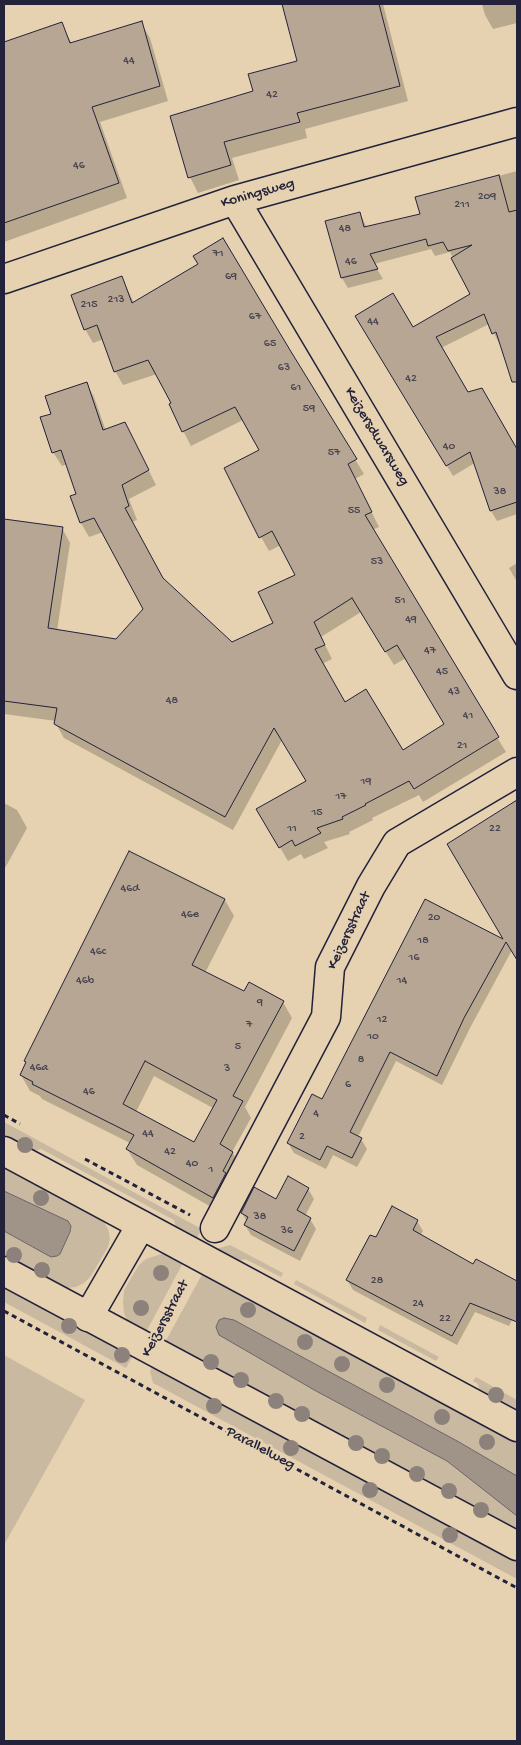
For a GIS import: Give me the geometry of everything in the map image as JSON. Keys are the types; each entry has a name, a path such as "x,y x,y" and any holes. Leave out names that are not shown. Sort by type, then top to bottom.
{"street":[{"name":"Koningsweg","path":"4,279 235,200 517,122"},
{"name":"Keizersdwarsweg","path":"235,200 517,675"},
{"name":"Keizersstraat","path":"215,1228 326,1018 330,967 371,886 398,843 517,772"},
{"path":"4,1151 517,1427"},
{"path":"88,1317 141,1225"},
{"path":"4,1271 517,1546"}],"path":[{"name":"Keizersstraat","path":"133,1381 199,1257"},
{"name":"Parallelweg","path":"4,1311 517,1588"}],"shaded area":[{"path":"4,1122 200,1228 201,1231 194,1243 178,1235 174,1220 41,1149 26,1154 4,1142"},
{"path":"4,1163 95,1212 103,1220 110,1238 108,1247 91,1276 84,1283 76,1287 59,1289 4,1260"},
{"path":"4,1191 68,1221 71,1226 70,1232 60,1254 51,1257 4,1231"},
{"path":"230,1245 283,1273 281,1277 245,1259 231,1263 216,1249"},
{"path":"164,1253 175,1254 185,1259 144,1336 129,1324 124,1313 124,1290 139,1265 146,1259"},
{"path":"205,1269 517,1438 517,1538 163,1346"},
{"path":"296,1280 367,1318 365,1323 294,1284"},
{"path":"4,1281 135,1352 126,1368 4,1302"},
{"path":"224,1318 234,1320 459,1442 517,1476 517,1516 447,1461 316,1391 219,1335 216,1327 219,1320"},
{"path":"380,1325 439,1357 436,1361 378,1330"},
{"path":"4,1355 85,1400 4,1545"},
{"path":"154,1362 517,1558 517,1579 153,1383 150,1371"},
{"path":"476,1377 517,1400 517,1417 482,1398 478,1384 473,1381"}],"building":[{"path":"282,4 379,4 400,86 297,113 300,122 224,142 231,165 188,178 170,116 253,91 248,74 297,61"},
{"path":"142,21 160,86 92,107 119,183 4,223 4,42 62,22 70,43"},
{"path":"499,175 509,212 517,210 517,382 512,382 496,332 492,334 484,314 436,337 468,392 482,388 517,449 517,502 490,511 470,452 446,466 355,316 393,293 413,327 470,294 451,258 472,245 448,251 443,242 428,246 426,239 370,254 378,269 341,278 325,221 360,212 364,227 420,214 415,197"},
{"path":"223,238 357,459 348,464 372,512 365,515 499,737 414,789 409,781 342,817 343,819 317,828 321,833 295,846 292,840 279,848 256,809 306,781 274,728 225,817 54,724 57,708 4,701 4,519 63,527 48,628 116,639 143,609 94,518 80,523 70,496 76,494 61,450 52,453 40,417 51,414 45,396 87,382 103,430 125,422 149,470 122,485 129,506 125,508 163,578 232,642 273,623 258,592 295,575 272,531 259,538 224,468 259,450 235,407 182,432 169,404 171,403 148,360 114,372 97,325 84,330 71,295 122,276 132,303 198,264 193,256","holes":["352,598 385,652 397,645 444,724 403,750 366,689 345,702 315,649 325,645 314,622"]},
{"path":"517,800 517,960 506,942 464,1018 437,1076 390,1052 350,1132 362,1138 352,1158 327,1146 320,1160 287,1143 312,1094 322,1099 425,899 503,939 447,844"},
{"path":"129,851 225,899 192,965 244,991 249,982 284,1001 233,1096 243,1101 220,1144 233,1152 223,1171 226,1173 213,1198 126,1149 134,1135 32,1084 33,1082 20,1075 26,1062 24,1061","holes":["145,1061 217,1100 194,1142 123,1104"]},
{"path":"288,1176 309,1188 297,1210 311,1218 294,1251 244,1225 248,1217 241,1213 254,1187 276,1199"},
{"path":"392,1206 418,1220 413,1230 473,1264 476,1259 517,1281 517,1322 470,1303 452,1336 346,1280 370,1235 376,1237"}]}
